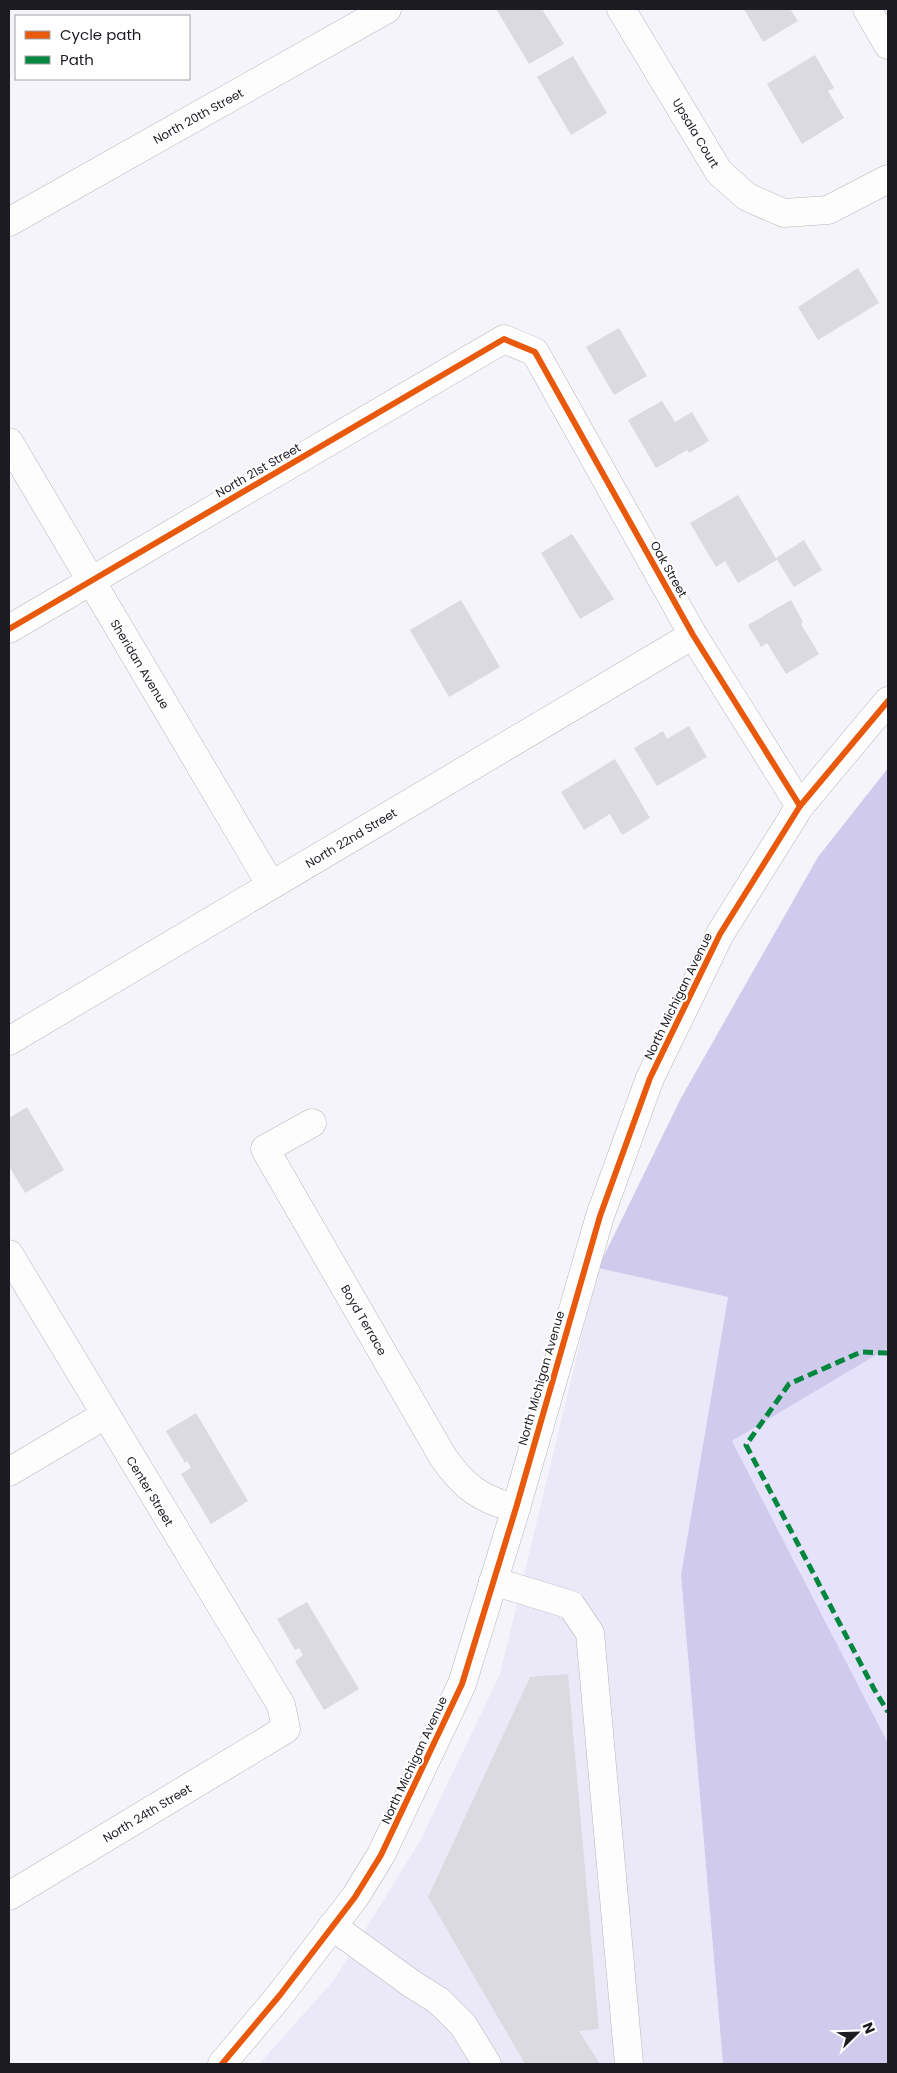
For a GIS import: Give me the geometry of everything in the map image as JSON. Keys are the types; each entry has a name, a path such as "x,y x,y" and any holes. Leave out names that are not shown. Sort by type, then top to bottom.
{"street":[{"name":"North 20th Street","path":"9,222 387,9"},
{"name":"Upsala Court","path":"621,9 719,172 747,196 784,213 828,210 888,179"},
{"path":"867,9 888,45"},
{"name":"North 21st Street","path":"9,630 504,339 520,345"},
{"name":"Oak Street","path":"520,345 535,352 693,635 800,806"},
{"name":"Sheridan Avenue","path":"9,442 271,885"},
{"name":"North 22nd Street","path":"9,1041 693,635"},
{"name":"North Michigan Avenue","path":"222,2064 280,1995 355,1897 381,1855 462,1684 516,1508 600,1216 650,1078 720,934 800,806 888,701"},
{"name":"Boyd Terrace","path":"312,1123 265,1149 443,1457 458,1478 494,1503 516,1508"},
{"name":"Center Street","path":"9,1254 281,1705 286,1729"},
{"path":"9,1472 105,1415"},
{"path":"493,1581 571,1605 590,1633 629,2064"},
{"name":"North 24th Street","path":"9,1896 286,1729"},
{"path":"332,1926 412,1984 439,2001 462,2025 487,2064"}],"shaded area":[{"path":"888,768 888,1348 732,1441 888,1743 888,2064 723,2064 681,1575 728,1297 598,1268 681,1098 818,857"},
{"path":"598,1268 728,1297 681,1575 723,2064 259,2064 334,1980 420,1841 500,1674"},
{"path":"888,1348 888,1743 732,1441"}],"building":[{"path":"496,9 542,9 564,44 529,64"},
{"path":"744,9 790,9 798,21 763,42"},
{"path":"815,55 834,88 828,91 844,118 802,144 767,84"},
{"path":"573,56 607,113 571,135 537,77"},
{"path":"858,268 879,303 818,340 798,307"},
{"path":"619,328 647,376 614,395 586,347"},
{"path":"662,401 675,422 692,412 709,441 689,453 687,450 656,468 628,420"},
{"path":"738,495 777,560 738,583 725,561 716,567 690,523"},
{"path":"572,534 614,599 580,619 541,553"},
{"path":"804,540 822,570 794,587 776,558"},
{"path":"461,600 500,667 449,697 410,630"},
{"path":"791,600 803,622 801,624 819,654 786,674 767,643 761,647 748,625"},
{"path":"689,726 707,757 657,786 634,748 663,731 667,739"},
{"path":"615,759 650,818 622,835 610,814 584,830 561,792"},
{"path":"27,1107 64,1170 25,1193 9,1166 9,1118"},
{"path":"196,1413 248,1501 211,1524 181,1474 191,1468 187,1461 185,1463 166,1431"},
{"path":"307,1602 359,1689 324,1710 295,1661 303,1655 299,1648 295,1650 277,1619"},
{"path":"568,1674 599,2029 579,2031 600,2064 525,2064 428,1897 530,1677"}],"marked path":[{"path":"888,1353 861,1352 789,1384 746,1445 874,1689 888,1712"}],"cycle path":[{"path":"9,629 504,339 535,352 693,635 800,806"},
{"path":"222,2064 280,1995 355,1897 381,1855 462,1684 516,1508 600,1216 650,1078 720,934 800,806 888,701"}]}
